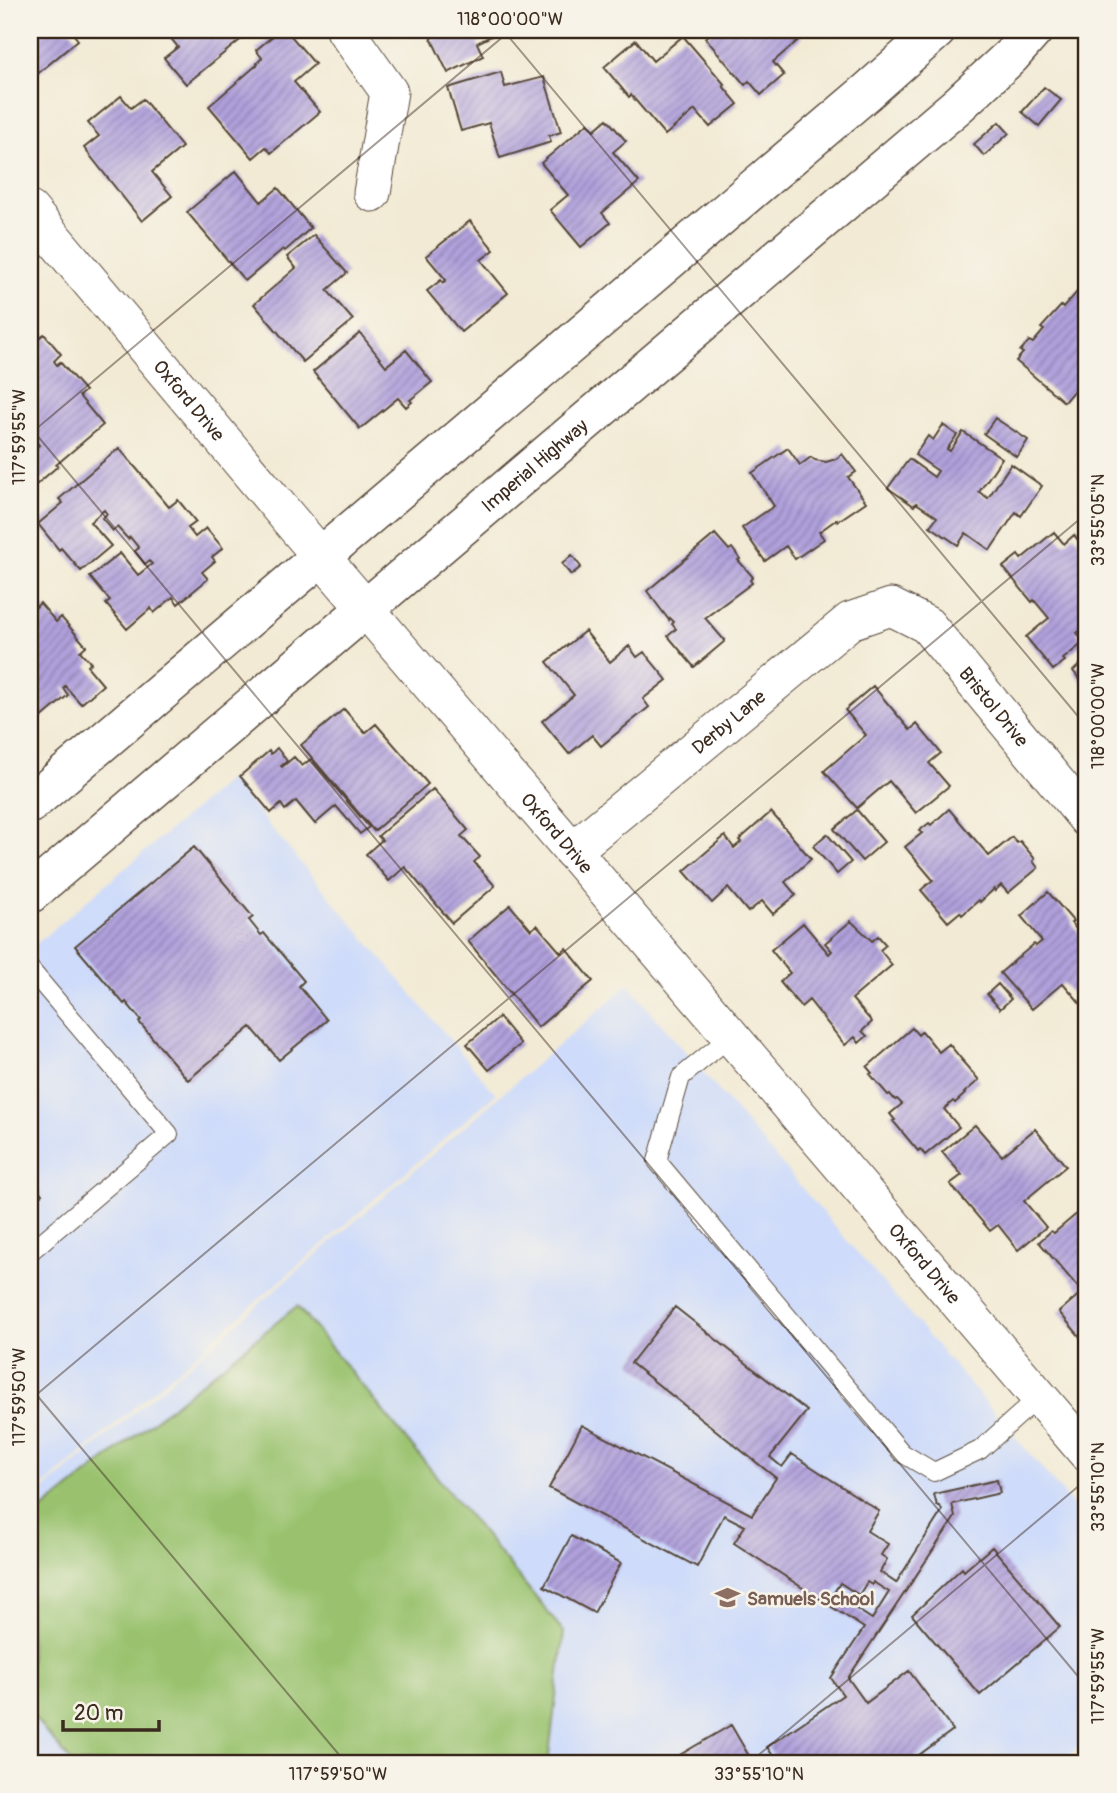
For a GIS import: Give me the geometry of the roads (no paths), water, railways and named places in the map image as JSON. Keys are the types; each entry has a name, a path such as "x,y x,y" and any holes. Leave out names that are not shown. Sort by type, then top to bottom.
{"main road":[{"path":"30,804 937,30"},
{"name":"Imperial Highway","path":"30,894 948,114 1011,56 1034,30"}],"street":[{"path":"345,30 389,92 372,194"},
{"name":"Oxford Drive","path":"30,210 366,609 1087,1453"},
{"name":"Bristol Drive","path":"891,607 927,625 1087,819"},
{"name":"Derby Lane","path":"572,851 850,621 891,607"}],"lane":[{"path":"30,969 169,1134 30,1252"},
{"path":"731,1036 681,1077 657,1161 902,1453 934,1472 980,1450 1039,1397"}],"place":[{"name":"Samuels School","path":"727,1598"}]}
